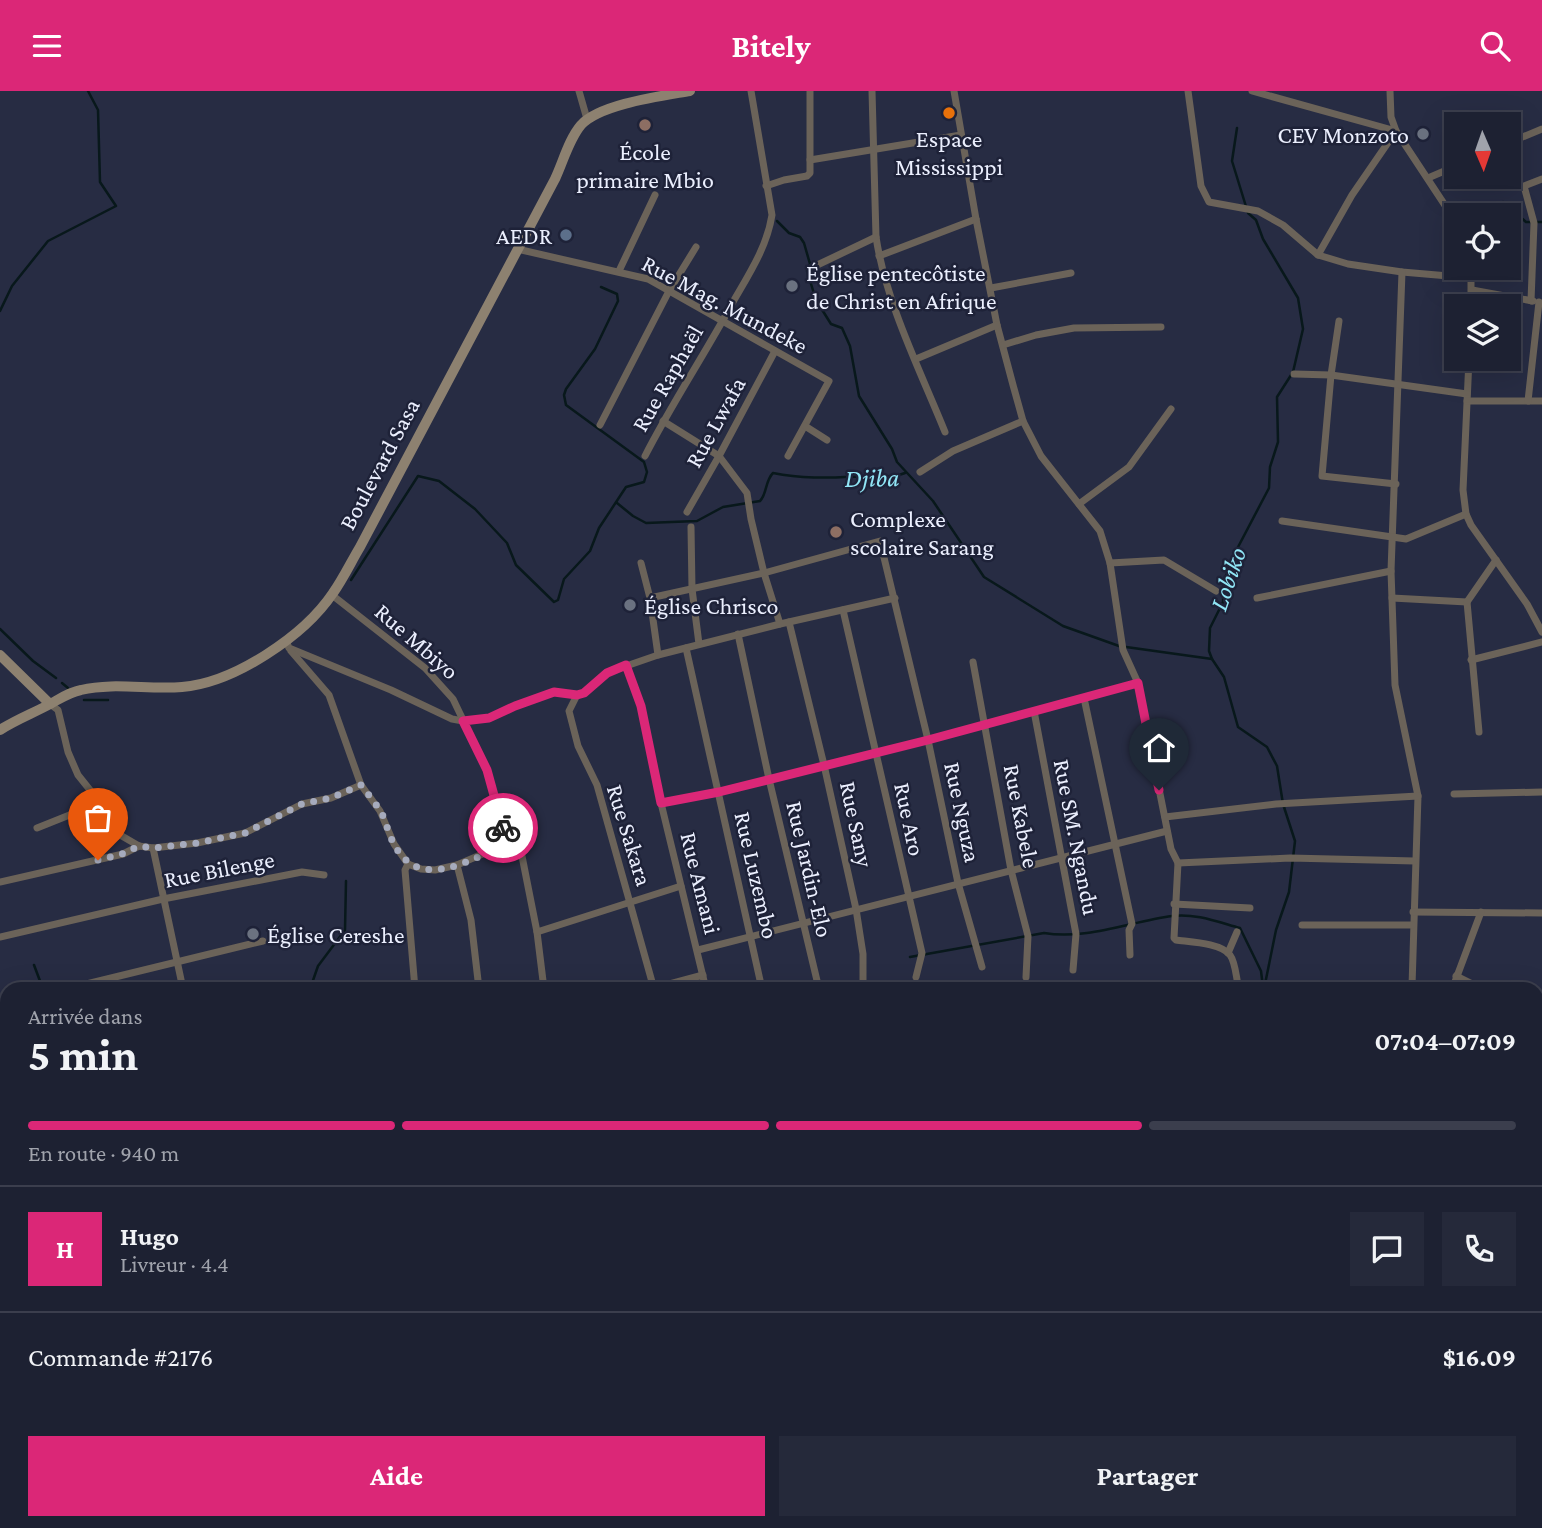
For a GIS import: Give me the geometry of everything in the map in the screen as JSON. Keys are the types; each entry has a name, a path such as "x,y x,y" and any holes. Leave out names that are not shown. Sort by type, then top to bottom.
{"street":[{"path":"579,91 587,119 610,109 661,94 690,91"},
{"name":"Rue Raphaël","path":"645,456 723,321 769,233 772,215 751,91"},
{"path":"766,186 810,173 810,91"},
{"path":"872,91 878,257 945,432"},
{"path":"954,91 997,325 1023,421 1041,456 1100,531 1110,563 1123,650 1138,683 1167,831 1178,863 1174,904 1176,940 1206,944 1228,953 1237,982"},
{"path":"1188,91 1201,186 1209,202 1258,211 1283,225 1318,255 1348,264 1444,276"},
{"path":"1252,91 1396,131"},
{"path":"1390,91 1391,117 1396,131 1444,203"},
{"name":"Boulevard Sasa","path":"0,730 23,715 81,690 106,687 183,687 215,681 287,645 332,595 579,128 587,119"},
{"path":"1521,138 1542,129"},
{"path":"1318,255 1352,195 1396,131"},
{"path":"810,160 961,135"},
{"path":"1428,178 1444,171"},
{"path":"1528,401 1537,302 1534,223 1524,186 1542,179"},
{"path":"620,271 655,195"},
{"path":"878,257 976,219"},
{"path":"811,268 876,237"},
{"path":"600,425 669,291 696,247"},
{"name":"Rue Mag. Mundeke","path":"517,249 648,279 830,381 805,426"},
{"path":"1402,272 1391,571 1395,685 1418,796 1412,982"},
{"path":"990,288 1070,273"},
{"path":"1472,280 1472,294"},
{"path":"1472,290 1537,302"},
{"path":"1339,321 1322,476 1396,484"},
{"path":"916,359 997,325"},
{"path":"1003,345 1035,335 1074,328 1161,327"},
{"name":"Rue Lwafa","path":"687,512 775,351"},
{"path":"1468,371 1463,490 1466,514 1527,604 1542,632"},
{"path":"1294,374 1331,375 1467,398 1542,401"},
{"path":"1079,504 1129,467 1171,408"},
{"path":"663,421 719,456 747,493 764,573 780,624"},
{"path":"920,473 953,451 1023,421"},
{"path":"788,456 805,426 827,440"},
{"path":"1282,521 1406,539 1466,514"},
{"path":"691,527 692,589 699,644"},
{"name":"Rue Nguza","path":"764,573 880,541 928,740 958,883 982,967"},
{"path":"1110,563 1164,560 1216,591"},
{"path":"1479,732 1467,602 1496,560"},
{"path":"641,563 650,598 658,655"},
{"path":"1257,598 1391,571"},
{"path":"650,598 764,573"},
{"name":"Rue Mbiyo","path":"332,595 425,668 453,699 487,770 508,843 520,846 537,932 543,982"},
{"path":"287,645 452,719 463,721 489,718 554,692 577,695 584,693 607,673 686,647 895,598"},
{"path":"1392,598 1467,602"},
{"name":"Rue Aro","path":"843,610 921,957 916,977"},
{"name":"Rue Sany","path":"789,622 856,909 863,954 863,982"},
{"name":"Rue Jardin-Elo","path":"738,634 817,982"},
{"path":"1471,660 1542,642"},
{"path":"287,645 329,695 361,785 380,811 394,844 408,864 428,870 457,866 508,843"},
{"name":"Rue Luzembo","path":"686,647 761,982"},
{"path":"0,656 58,711 68,752 78,775 116,832 139,846 153,848 197,843 245,833 302,804 331,798 361,785"},
{"name":"Rue Kabele","path":"973,662 1011,870 1028,936 1027,977"},
{"name":"Rue Amani","path":"626,665 641,706 661,803 704,982"},
{"path":"661,803 719,792 928,740 1138,683"},
{"name":"Rue Sakara","path":"577,695 569,711 578,745 597,785 651,982"},
{"path":"1084,698 1132,924 1129,930 1130,955"},
{"name":"Rue SM. Ngandu","path":"1034,711 1076,934 1073,970"},
{"path":"1454,795 1542,792"},
{"path":"1164,817 1276,804 1418,796"},
{"path":"37,828 97,804"},
{"path":"698,950 1167,831"},
{"path":"0,882 122,854 139,846"},
{"path":"153,848 182,982"},
{"path":"1178,863 1290,857 1415,861"},
{"path":"408,864 405,870 414,982"},
{"path":"457,866 471,920 478,982"},
{"name":"Rue Bilenge","path":"0,937 163,899 302,871 324,875"},
{"path":"537,932 681,887"},
{"path":"1174,904 1250,908"},
{"path":"1413,912 1542,913"},
{"path":"1454,982 1481,912"},
{"path":"1302,925 1412,925"},
{"path":"1228,953 1237,932"},
{"path":"94,982 263,941"},
{"path":"676,982 703,975"},
{"path":"1456,976 1468,982"}],"waterway":[{"path":"0,311 12,286 48,241 116,206 100,182 98,110 88,91"},
{"name":"Lobiko","path":"1237,128 1232,161 1248,213 1256,220 1263,239 1298,298 1303,329 1293,372 1277,397 1278,442 1270,467 1269,488 1237,549 1224,581 1223,602 1210,628 1209,651 1224,677 1238,727 1267,747 1277,766 1283,804 1295,841 1289,892 1276,930 1265,982"},
{"path":"1503,202 1526,222 1542,222"},
{"name":"Djiba","path":"777,221 789,233 800,237 804,243 810,264 807,271 816,300 831,324 842,328 850,346 859,396 892,449 897,462 933,501 984,577 1063,626 1119,646 1212,659"},
{"path":"351,580 418,476 439,481 475,509 507,543 516,565 554,602 558,600 564,579 590,551 599,528 626,487 644,482 647,472 644,462 566,405 566,389 595,349 618,301 617,294 601,287"},
{"name":"Djiba","path":"617,503 646,523 697,521 723,507 760,501 773,473 798,477 897,476 905,473"},
{"path":"0,629 33,661 56,678"},
{"path":"62,683 68,688"},
{"path":"84,700 108,700"},
{"path":"312,982 318,966 345,930 346,881"},
{"path":"910,957 1044,933 1076,934 1172,916 1189,916 1240,928 1261,971 1262,982"},
{"path":"34,965 40,982"}],"way so far":[{"path":"98,860 139,846 153,848 197,843 245,833 302,804 331,798 361,785 380,811 394,844 408,864 421,869 435,870 457,866 508,843 503,828"}],"place":[{"name":"Espace Mississippi","path":"949,113"},
{"name":"École primaire Mbio","path":"645,125"},
{"name":"CEV Monzoto","path":"1423,134"},
{"name":"AEDR","path":"566,235"},
{"name":"Église pentecôtiste de Christ en Afrique","path":"792,286"},
{"name":"Complexe scolaire Sarang","path":"836,532"},
{"name":"Église Chrisco","path":"630,605"},
{"name":"Église Cereshe","path":"253,934"}],"route":[{"path":"503,828 487,770 463,721 489,718 554,692 577,695 584,693 607,673 626,665 641,706 661,803 719,792 928,740 1138,683 1159,790"}]}
